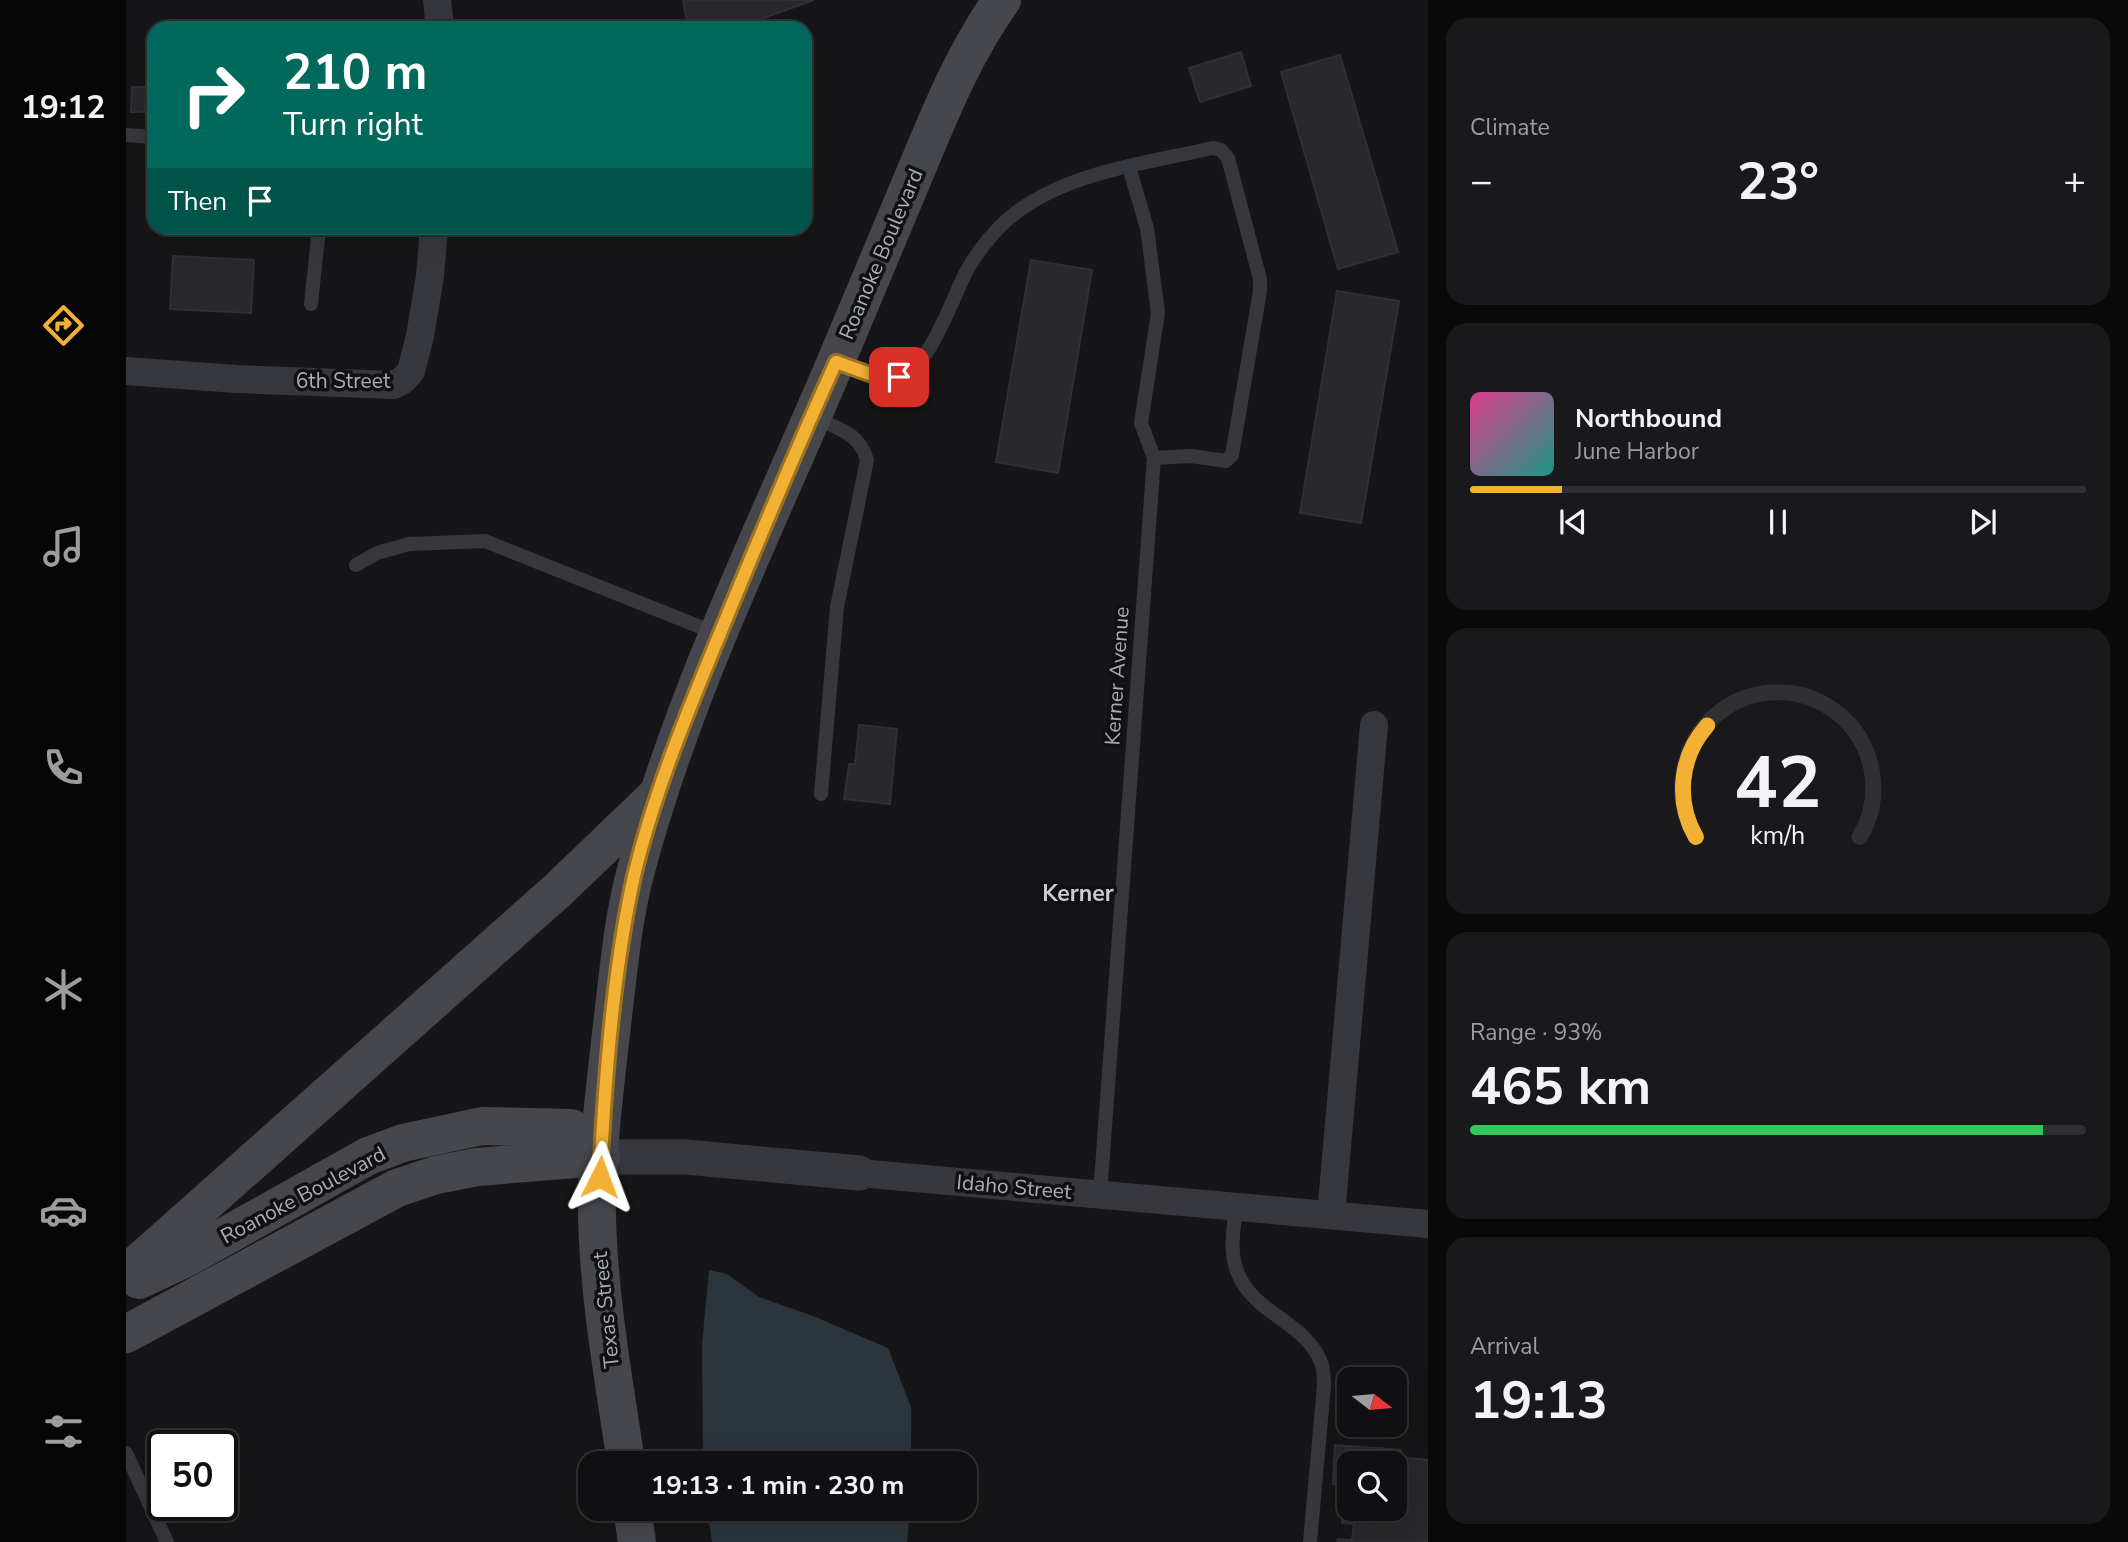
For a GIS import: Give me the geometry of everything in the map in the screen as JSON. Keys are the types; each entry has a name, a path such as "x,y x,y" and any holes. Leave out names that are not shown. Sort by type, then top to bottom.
{"main road":[{"name":"Roanoke Boulevard","path":"601,1157 605,1092 624,927 635,874 658,793 720,635 949,91 985,23 1002,0"},
{"path":"126,1273 558,890 658,793"},
{"name":"Roanoke Boulevard","path":"126,1286 188,1257 368,1156 403,1143 482,1126 570,1128 601,1157"},
{"name":"Roanoke Boulevard","path":"126,1334 397,1188 436,1175 477,1167 601,1157"},
{"name":"Texas Street","path":"601,1157 597,1215 604,1315 624,1451"},
{"path":"634,1521 637,1542"}],"street":[{"path":"437,0 439,21"},
{"name":"6th Street","path":"126,371 252,380 394,385 411,371 430,276 433,235"},
{"path":"1331,1215 1374,725"},
{"name":"Idaho Street","path":"601,1157 686,1157 1428,1224"}],"lane":[{"path":"126,135 147,136"},
{"path":"836,362 881,378 899,377 912,371 928,350 967,270 995,232 1012,215 1044,194 1067,184 1129,167 1213,148 1221,150 1228,158 1261,279 1232,456 1226,461 1191,456 1154,458"},
{"name":"Kerner Avenue","path":"1100,1195 1154,458 1141,423 1158,313 1147,228 1129,167"},
{"path":"311,304 317,235"},
{"path":"811,416 853,435 863,446 867,460 837,607 821,794"},
{"path":"356,565 377,553 409,544 485,541 720,635"},
{"path":"1236,1207 1232,1248 1236,1270 1245,1288 1264,1308 1312,1344 1323,1366 1324,1386 1310,1542"},
{"path":"126,1453 167,1542"}],"shaded area":[{"path":"709,1270 727,1274 759,1297 813,1316 888,1348 911,1407 911,1451 703,1451 702,1344"},
{"path":"709,1521 909,1521 907,1542 712,1542"}],"building":[{"path":"683,0 814,0 756,21 687,21"},
{"path":"1241,52 1251,86 1200,102 1189,68"},
{"path":"1340,55 1398,252 1338,269 1281,72"},
{"path":"132,87 146,87 145,112 131,112"},
{"path":"173,256 254,260 251,313 170,309"},
{"path":"1031,260 1092,270 1058,473 996,462"},
{"path":"1337,291 1399,301 1361,523 1300,513"},
{"path":"859,725 897,729 890,804 844,799 849,764 855,764"},
{"path":"1335,1445 1401,1450 1337,1451 1337,1485 1333,1484"},
{"path":"1407,1458 1428,1460 1428,1542 1337,1542 1338,1539 1352,1540 1354,1524 1342,1523 1407,1521"}],"district":[{"name":"Kerner","path":"1078,893"}],"route":[{"path":"600,1177 605,1092 624,927 635,874 658,793 691,704 782,481 836,362 881,378 899,377"}]}
